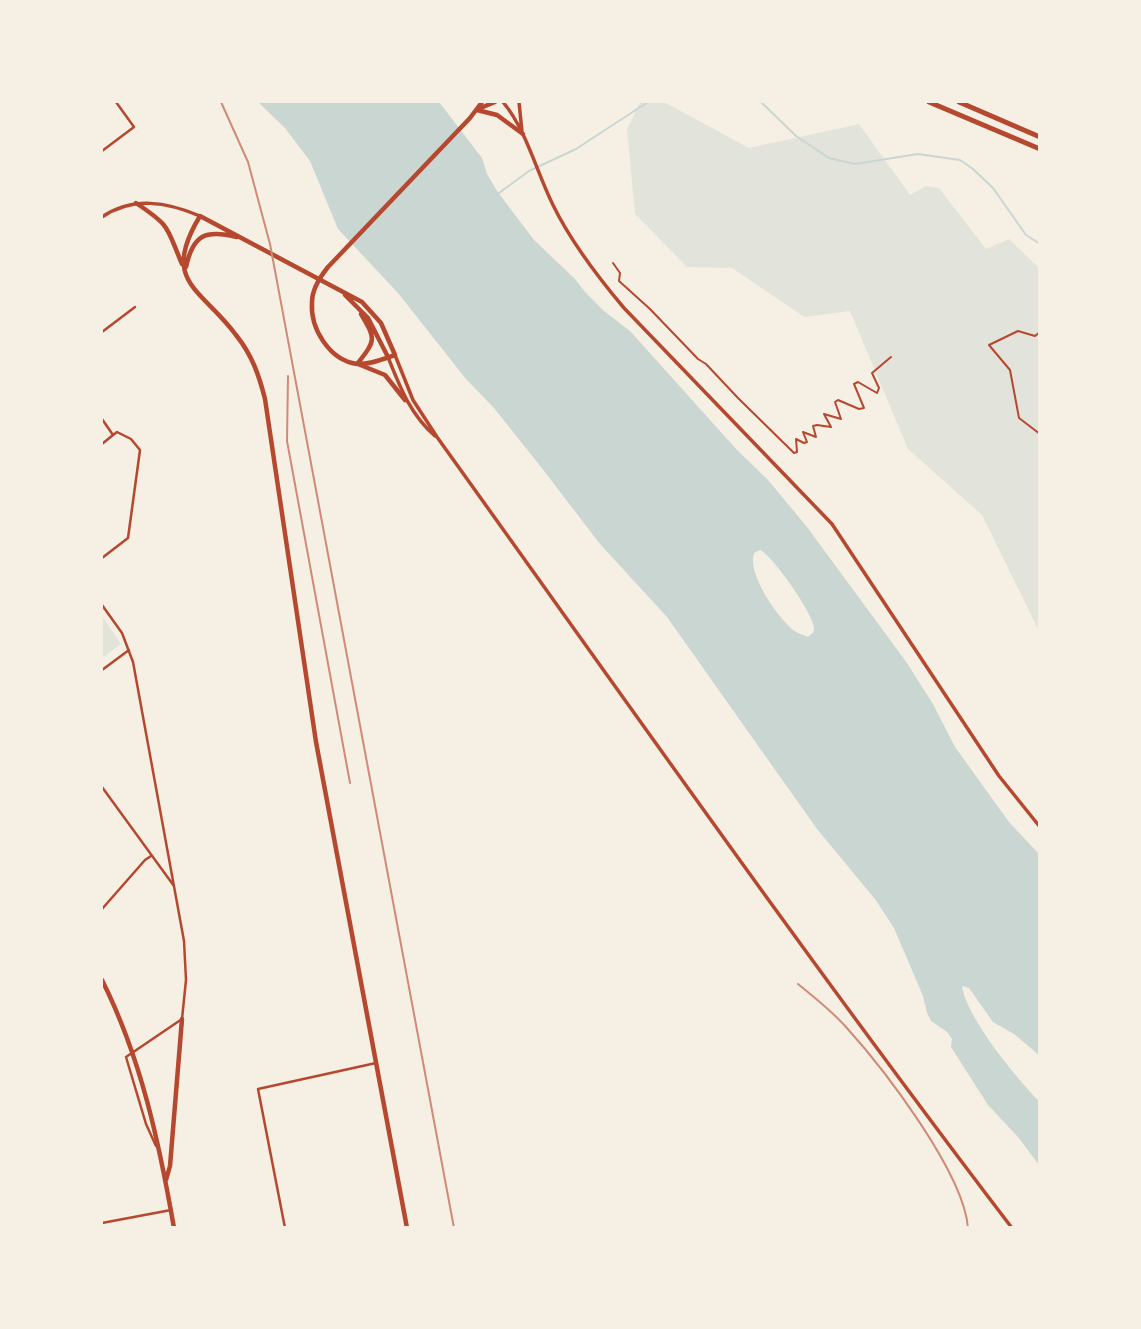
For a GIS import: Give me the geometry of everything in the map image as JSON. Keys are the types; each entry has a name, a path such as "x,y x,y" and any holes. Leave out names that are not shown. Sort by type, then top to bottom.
{"highway":[{"path":"929,102 1040,149"},
{"path":"959,102 1040,137"}],"main road":[{"path":"405,400 385,374 335,354 325,344 312,317 312,300 316,285 328,267 470,118 482,102"},
{"path":"477,110 495,102"},
{"path":"477,110 497,115 523,134"},
{"path":"135,203 168,227 195,292 234,331 248,351 265,399 316,742 407,1227"},
{"path":"186,272 184,249 200,216 329,283 362,302 373,313 395,355 371,363 358,364"},
{"path":"186,272 189,253 195,241 206,234 221,233 244,239"},
{"path":"340,290 375,329 388,357"},
{"path":"357,307 374,339 358,364"},
{"path":"102,980 132,1051 149,1103 174,1227"},
{"path":"166,1181 170,1166 182,1018"}],"street":[{"path":"102,151 134,127 116,102"},
{"path":"503,102 523,134 541,179 571,237 603,284 832,524 999,776 1040,827"},
{"path":"519,102 523,134"},
{"path":"102,217 116,208 135,203 159,203 182,208 200,216"},
{"path":"102,332 135,307"},
{"path":"395,355 413,400 437,438 721,834 1012,1227"},
{"path":"388,357 405,400 424,426 437,438"},
{"path":"102,419 113,435"},
{"path":"102,444 117,432 131,439 140,450 128,538 102,558"},
{"path":"102,605 122,633 133,663 186,960 182,1018 127,1055 127,1064 146,1124 159,1152"},
{"path":"102,670 129,650"},
{"path":"102,788 175,888"},
{"path":"102,909 151,856"},
{"path":"285,1227 258,1089 376,1063"},
{"path":"102,1223 171,1210"}],"path":[{"path":"613,263 620,272 619,281 794,453 797,452 796,439 807,442 803,432 816,437 813,426 831,428 824,414 841,419 835,402 838,400 859,409 864,408 854,384 858,382 877,393 879,388 872,373 891,357"},
{"path":"1040,332 1035,336 1018,331 989,345 1010,370 1019,418 1040,434"}],"shaded area":[{"path":"258,102 439,102 482,158 497,191 534,240 604,311 630,331 737,450 768,480 807,527 907,663 933,704 955,747 1009,822 1039,854 1039,1055 1014,1034 993,1022 969,988 962,986 982,1030 1039,1101 1039,1165 1018,1137 988,1105 951,1047 952,1039 947,1032 931,1021 894,928 875,899 817,829 667,617 600,544 494,408 466,379 398,293 338,229 310,161 285,128","holes":["760,550 766,554 807,611 814,628 808,637 786,624 759,583 753,562 754,553"]},
{"path":"640,102 664,102 749,148 859,124 910,195 926,186 939,188 986,249 1009,239 1039,268 1039,631 982,515 908,449 850,311 804,317 732,268 687,267 635,214 627,129"},
{"path":"102,616 121,644 102,658"}],"waterway":[{"path":"499,193 529,171 576,149 648,102"},
{"path":"761,102 796,136 829,158 855,164 918,154 960,160 993,188 1026,235 1040,244"}],"railway":[{"path":"221,102 248,162 270,244 454,1228"},
{"path":"288,376 287,441 350,783"},
{"path":"798,984 841,1021 920,1123 953,1179 968,1228"}]}
